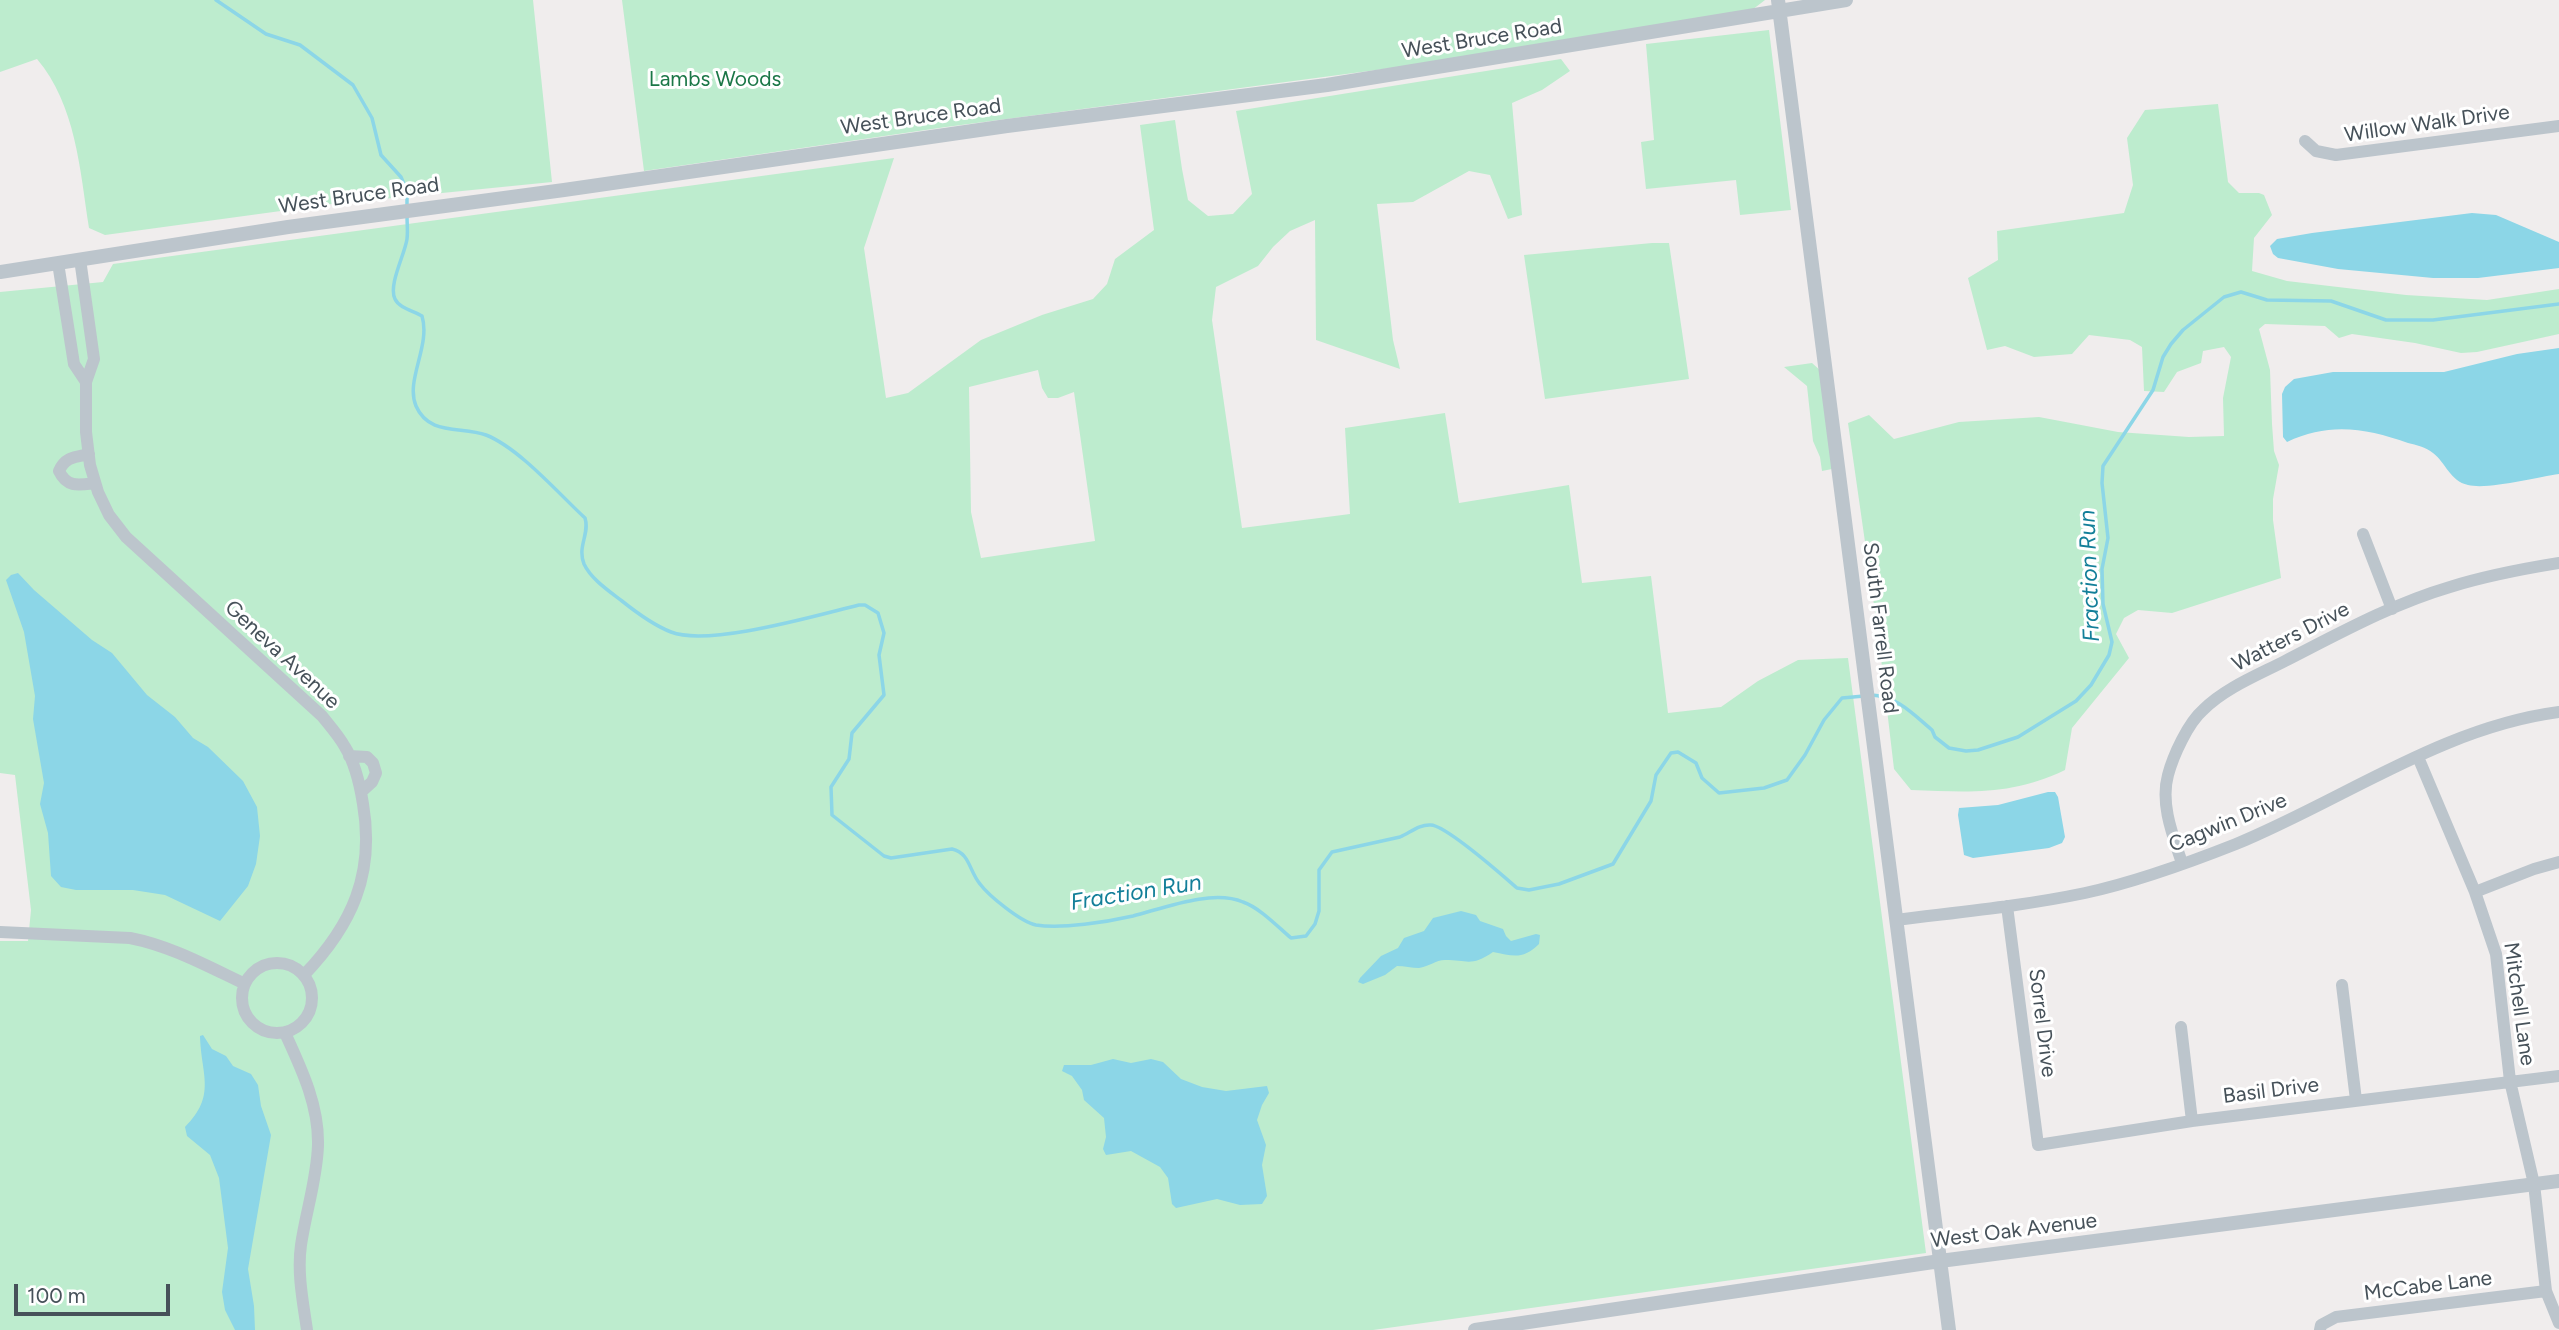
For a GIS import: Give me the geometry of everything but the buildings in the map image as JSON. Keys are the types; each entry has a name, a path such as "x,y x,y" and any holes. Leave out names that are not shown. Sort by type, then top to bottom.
{"street":[{"name":"West Bruce Road","path":"0,272 1007,126 1327,85 1779,5 1846,0"},
{"name":"South Farrell Road","path":"1779,5 1949,1330"},
{"name":"Willow Walk Drive","path":"2305,141 2316,151 2336,155 2559,126"},
{"name":"Geneva Avenue","path":"80,259 94,359 86,382 86,432 95,483 109,515 126,537 322,716 345,747 362,792 367,838 366,863 359,893 344,925 327,951 304,975"},
{"name":"Geneva Avenue","path":"58,262 74,364 86,382"},
{"path":"89,454 70,458 63,462 59,471 64,481 73,485 95,483"},
{"path":"2363,534 2392,608"},
{"name":"Watters Drive","path":"2182,863 2167,821 2167,777 2180,743 2202,710 2234,688 2392,608 2448,587 2559,563"},
{"name":"Cagwin Drive","path":"1896,920 2007,906 2085,892 2182,863 2282,824 2461,737 2505,723 2559,712"},
{"path":"349,756 367,757 373,763 376,773 372,782 362,792"},
{"name":"Mitchell Lane","path":"2418,757 2476,892 2496,954 2511,1081 2534,1184 2546,1291 2559,1323"},
{"path":"2476,892 2559,862"},
{"name":"Sorrel Drive","path":"2007,906 2038,1145"},
{"path":"0,932 150,942 171,948 245,984"},
{"path":"283,964 304,975 310,986 311,1009 305,1020 296,1028 285,1033 263,1031 247,1016 242,994 245,984 260,968 283,964"},
{"path":"2342,985 2356,1100"},
{"path":"2181,1027 2192,1121"},
{"path":"285,1033 304,1075 314,1112 318,1143 315,1177 300,1247 300,1276 307,1330"},
{"name":"Basil Drive","path":"2038,1145 2192,1121 2559,1076"},
{"name":"West Oak Avenue","path":"1475,1330 1940,1261 2559,1181"},
{"name":"McCabe Lane","path":"2320,1330 2321,1325 2336,1317 2546,1291"}],"green space":[{"path":"0,0 533,0 552,182 332,204 105,235 89,228 74,139 68,117 50,77 37,59 0,72"},
{"name":"Lambs Woods","path":"622,0 1765,0 1752,10 1399,67 946,127 644,171"},
{"path":"1769,30 1791,210 1740,215 1736,180 1646,189 1641,142 1654,140 1646,44"},
{"path":"1561,59 1570,71 1542,90 1512,103 1522,215 1508,219 1490,175 1469,171 1413,202 1377,204 1393,340 1400,369 1316,340 1315,220 1290,231 1258,266 1216,287 1212,320 1242,528 1350,514 1345,428 1445,413 1459,503 1569,485 1582,583 1651,576 1668,713 1721,707 1758,681 1798,660 1848,658 1926,1253 1373,1330 0,1330 0,941 28,941 31,910 15,775 0,773 0,292 103,282 113,264 894,158 864,248 886,398 908,393 981,340 1042,315 1093,299 1107,284 1115,259 1154,230 1140,125 1175,120 1188,200 1208,216 1233,214 1252,194 1236,111","holes":["1038,370 1042,388 1048,398 1058,398 1074,392 1095,541 981,558 971,512 969,387"]},
{"path":"2218,104 2228,182 2239,193 2264,195 2272,215 2254,238 2252,271 2287,281 2406,295 2487,300 2559,289 2559,334 2461,353 2352,334 2339,338 2325,326 2265,324 2259,329 2270,370 2274,451 2279,465 2273,499 2273,520 2281,578 2172,613 2138,610 2124,618 2116,634 2129,658 2072,728 2065,770 2008,788 1971,791 1911,790 1894,769 1848,423 1869,415 1894,439 1959,422 2039,417 2118,432 2189,437 2224,436 2223,398 2231,357 2224,347 2203,351 2201,363 2177,372 2164,392 2144,391 2142,347 2130,340 2089,335 2072,354 2034,357 2005,346 1987,350 1968,278 1998,260 1997,231 2124,213 2133,185 2127,138 2145,110"},
{"path":"1669,243 1689,379 1545,399 1524,255"},
{"path":"1812,363 1821,371 1832,469 1822,471 1820,457 1813,441 1807,386 1784,367"}],"water":[{"path":"2472,213 2496,215 2559,242 2559,268 2478,278 2433,278 2338,269 2278,258 2270,246 2277,239 2312,233"},
{"path":"2559,348 2559,474 2500,485 2468,485 2452,476 2427,449 2377,434 2348,429 2318,432 2287,442 2283,437 2282,394 2294,379 2333,372 2444,372 2517,354"},
{"path":"18,573 92,640 112,653 147,695 175,717 193,738 208,747 243,781 257,807 260,836 256,864 248,886 220,921 165,895 133,890 76,890 61,887 51,876 48,833 40,804 44,783 33,719 35,696 24,632 6,580"},
{"path":"2055,792 2058,797 2065,837 2062,843 2049,848 1973,858 1964,855 1959,808 1998,805"},
{"path":"1461,911 1476,915 1480,921 1503,929 1511,941 1540,935 1539,944 1528,953 1518,956 1493,952 1469,962 1442,960 1419,968 1397,966 1385,975 1363,984 1358,982 1381,956 1398,948 1404,938 1424,931 1433,918"},
{"path":"203,1035 212,1049 226,1056 233,1066 251,1074 258,1085 261,1106 271,1135 248,1269 255,1330 235,1330 225,1310 222,1292 228,1248 219,1178 210,1155 187,1136 185,1127 195,1116 204,1094 200,1036"},
{"path":"1113,1059 1131,1063 1151,1059 1163,1062 1181,1079 1202,1087 1226,1091 1267,1086 1269,1093 1257,1120 1266,1145 1262,1165 1267,1196 1262,1204 1240,1205 1217,1199 1176,1208 1172,1204 1168,1178 1160,1167 1131,1151 1106,1155 1103,1149 1106,1137 1104,1118 1084,1100 1082,1090 1072,1076 1062,1071 1064,1065 1091,1065"}],"waterway":[{"name":"Fraction Run","path":"216,0 266,34 300,45 353,85 372,118 381,155 401,177 407,191 407,209"},
{"name":"Fraction Run","path":"407,216 407,239 393,293 400,305 422,316 423,339 413,396 422,415 437,426 486,435 525,460 585,518 582,558 591,575 633,610 664,629 688,636 710,636 764,628 859,605 865,605 878,613 884,633 879,655 884,695 852,733 849,759 831,787 832,815 884,856 891,858 952,849 958,851 966,858 976,879 990,895 1014,914 1036,925 1098,923 1188,901 1217,898 1243,902 1256,908 1291,938 1306,936 1315,924 1319,911 1319,870 1332,852 1400,837 1427,825 1439,827 1449,833 1517,888 1529,890 1559,884 1613,864 1651,801 1656,775 1671,753 1678,752 1696,763 1702,778 1719,793 1764,788 1787,780 1805,755 1824,720 1842,698 1864,696"},
{"name":"Fraction Run","path":"1871,695 1897,702 1932,730 1935,737 1949,748 1966,751 1978,750 2018,737 2076,701 2091,685 2109,655 2112,642 2103,604 2102,569 2108,538 2102,483 2103,466 2153,390 2163,357 2171,344 2183,330 2224,297 2241,292 2267,300 2331,301 2386,320 2433,320 2559,304"}]}
